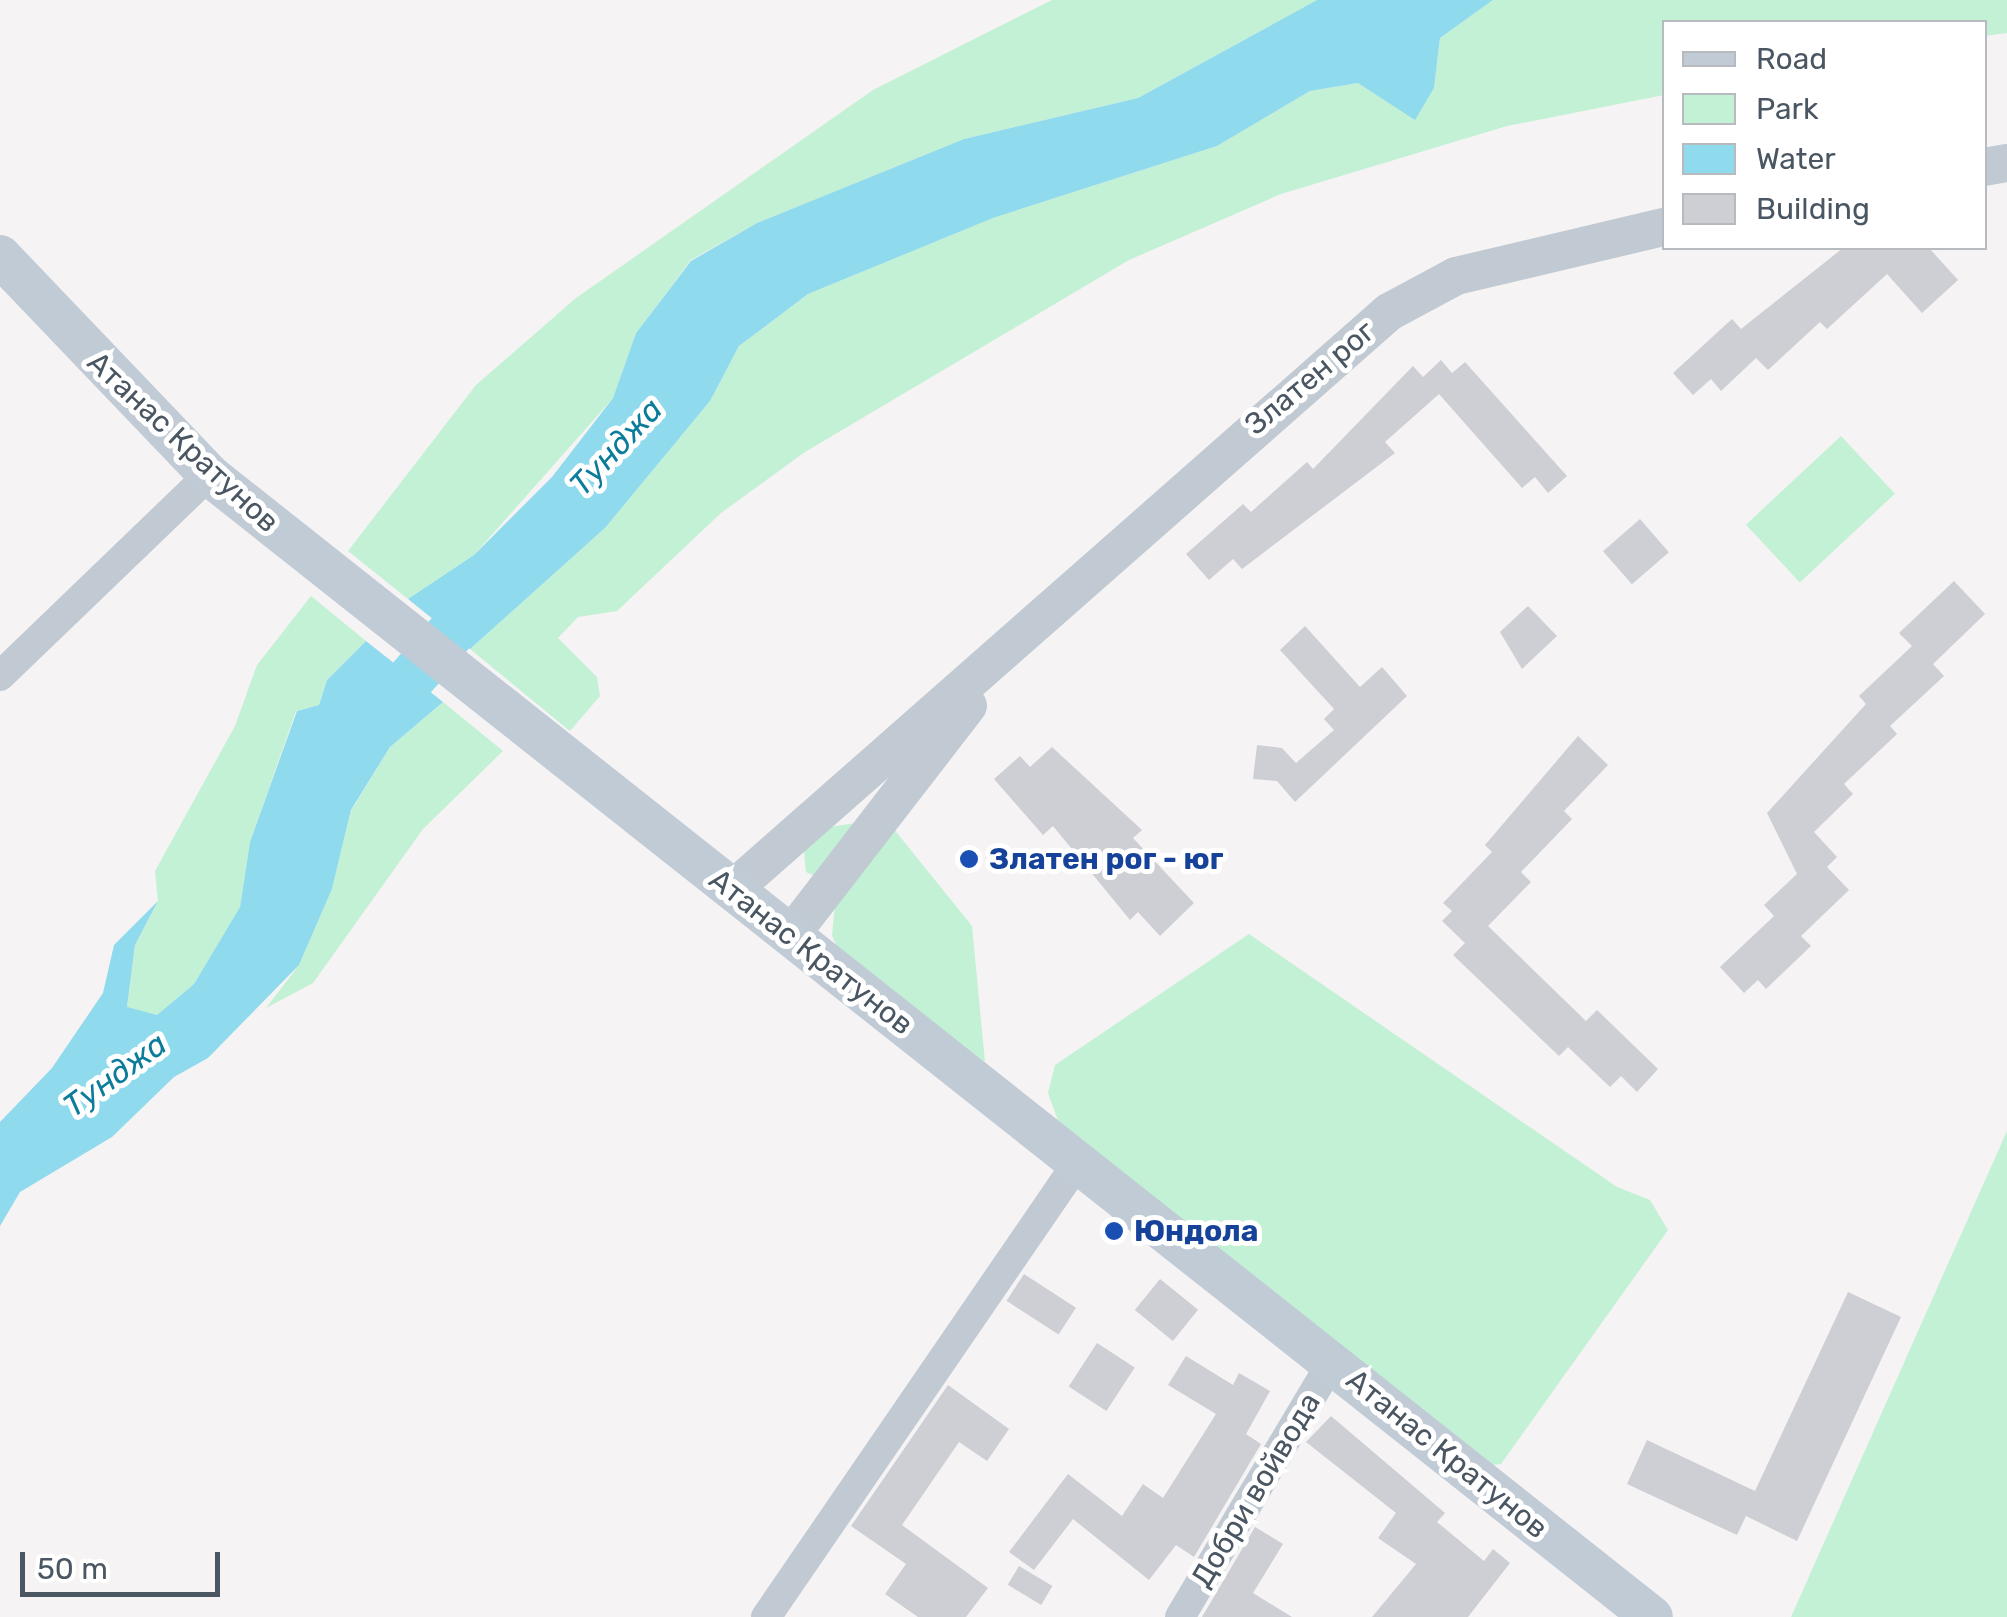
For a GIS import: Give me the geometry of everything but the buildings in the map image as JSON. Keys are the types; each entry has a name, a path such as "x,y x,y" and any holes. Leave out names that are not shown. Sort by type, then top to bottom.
{"main road":[{"name":"Атанас Кратунов","path":"0,256 209,475 552,753 732,890 1652,1617"}],"street":[{"name":"Златен рог","path":"732,890 1389,312 1456,276 1662,227"},
{"path":"0,676 209,475"},
{"name":"Златен рог","path":"790,936 1018,640"},
{"path":"766,1617 1078,1162"},
{"name":"Добри войвода","path":"1180,1617 1332,1362"}],"green space":[{"path":"1052,0 1317,0 1138,98 964,139 757,223 691,260 636,333 613,398 474,555 408,599 348,551 476,385 576,298 873,90"},
{"path":"1493,0 2007,0 2007,33 1987,36 1987,20 1662,20 1662,95 1507,126 1281,194 1129,260 805,452 721,513 617,611 578,617 558,638 597,677 600,696 570,731 470,649 605,528 710,401 739,346 808,294 993,218 1217,146 1310,91 1358,83 1385,98 1434,88 1440,38"},
{"path":"1841,436 1895,494 1800,582 1746,525"},
{"path":"311,596 366,641 327,680 319,705 296,711 250,842 240,907 194,984 157,1015 127,1008 135,945 158,901 155,871 235,726 257,665"},
{"path":"443,702 503,751 423,829 313,983 266,1008 299,965 332,889 351,811 390,747"},
{"path":"862,822 817,877 806,872 804,851 830,827"},
{"path":"893,828 972,926 985,1062 839,951 832,935 835,904"},
{"path":"1249,934 1617,1187 1650,1200 1668,1230 1501,1464 1475,1467 1061,1129 1048,1093 1055,1065"},
{"path":"2007,1131 2007,1617 1791,1617"}],"water":[{"path":"1317,0 1493,0 1440,38 1434,88 1415,120 1358,83 1310,91 1217,146 993,218 808,294 739,346 710,401 605,528 470,649 408,599 474,555 552,477 613,398 636,333 691,261 757,223 964,139 1138,98"},
{"path":"366,641 443,702 390,747 351,810 332,889 299,965 208,1058 174,1077 112,1137 20,1192 0,1226 0,1122 52,1068 103,993 114,945 158,901 135,945 127,1007 157,1015 194,984 240,907 250,842 297,711 319,705 327,680"}],"waterway":[{"name":"Тунджа","path":"370,726 493,584"}],"place":[{"name":"Златен рог - юг","path":"969,859"},
{"name":"Юндола","path":"1114,1231"}]}
